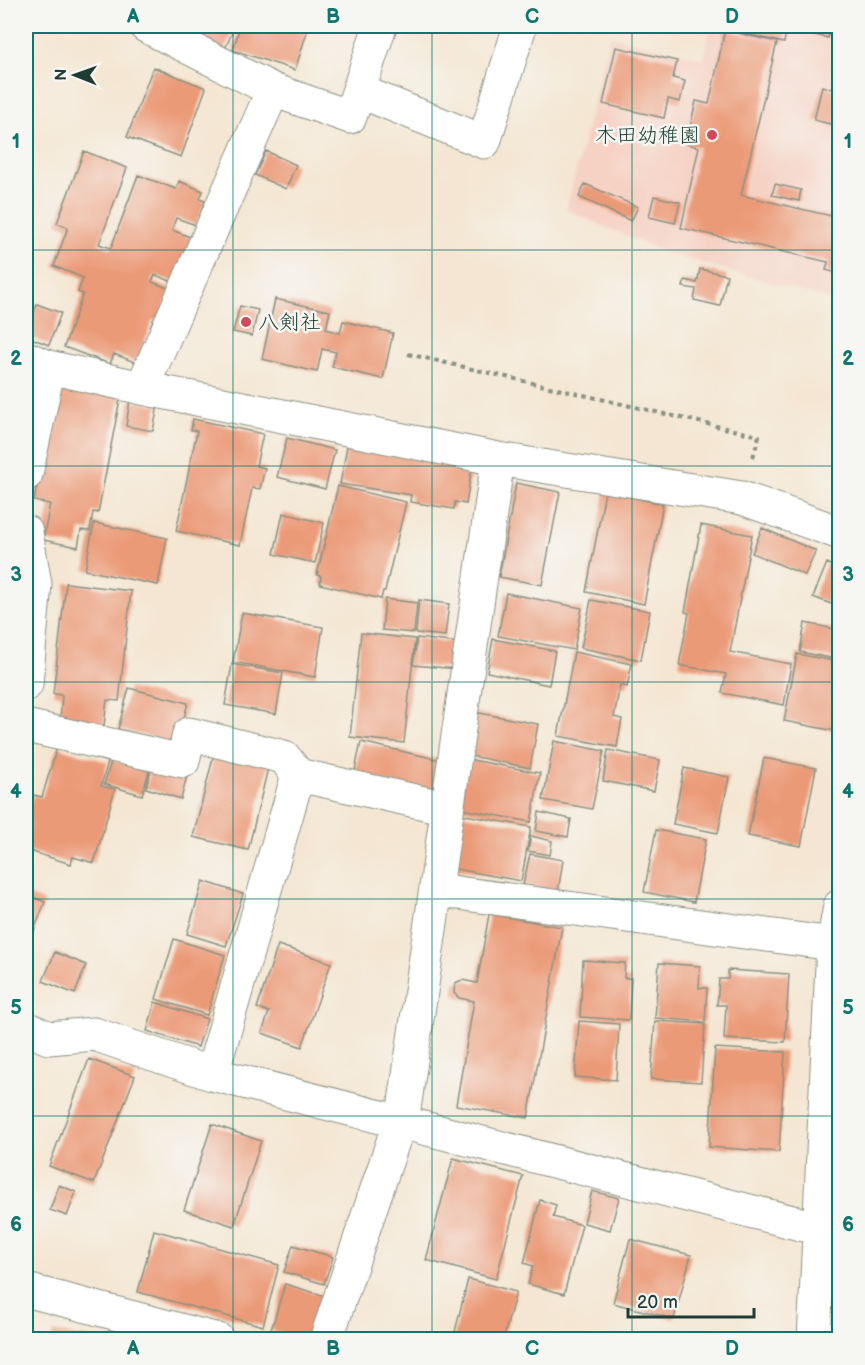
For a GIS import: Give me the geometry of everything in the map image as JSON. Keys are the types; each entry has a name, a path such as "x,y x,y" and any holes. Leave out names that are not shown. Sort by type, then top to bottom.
{"street":[{"path":"146,26 273,90 350,117 380,26"},
{"path":"358,91 484,142 519,26"},
{"path":"142,388 273,90"},
{"path":"26,474 37,362 142,388 498,459 742,498 840,533"},
{"path":"326,1340 404,1109 498,459"},
{"path":"26,532 35,584 26,684"},
{"path":"26,726 183,761 189,734 284,757 298,775 447,808"},
{"path":"212,1074 298,775"},
{"path":"436,890 836,945"},
{"path":"814,1340 840,906"},
{"path":"26,1028 49,1038 94,1034 212,1074 820,1229"},
{"path":"26,1290 218,1340"}],"path":[{"path":"408,354 759,436 742,498"}],"shaded area":[{"name":"木田幼稚園","path":"711,26 839,26 839,302 666,253 566,210 610,36 704,59"}],"building":[{"path":"177,26 235,26 224,51"},
{"path":"240,26 309,26 295,70 233,50"},
{"path":"746,26 840,26 840,33 830,30 828,38 787,28 784,43 744,33"},
{"path":"725,30 777,42 741,195 840,218 840,274 826,270 828,262 681,228 699,147 686,144 696,101 709,104"},
{"path":"616,47 677,61 673,78 685,81 680,102 668,99 664,118 603,104"},
{"path":"153,67 206,88 181,157 127,137"},
{"path":"822,86 840,91 838,126 814,120"},
{"path":"84,151 127,168 99,244 111,248 138,175 176,189 179,181 203,191 200,199 205,201 196,225 176,218 172,230 193,238 176,283 155,275 152,282 171,289 159,322 153,320 137,363 114,354 110,364 64,347 83,294 78,292 83,278 54,266 68,227 57,223"},
{"path":"266,151 296,165 286,189 255,175"},
{"path":"585,184 638,207 631,221 579,197"},
{"path":"775,184 801,190 799,201 772,195"},
{"path":"654,196 680,202 675,223 649,217"},
{"path":"700,269 727,275 720,306 694,300 696,289 683,287 685,280 697,283"},
{"path":"275,299 330,311 326,329 340,333 343,321 393,333 383,379 332,367 336,352 322,349 317,372 262,359"},
{"path":"37,304 61,313 49,345 26,336"},
{"path":"240,306 258,310 252,336 233,332"},
{"path":"57,381 121,394 98,513 93,512 90,531 81,530 78,547 43,540 50,504 34,501"},
{"path":"130,400 158,405 153,431 126,426"},
{"path":"193,419 263,434 256,466 265,468 260,489 252,488 240,545 176,531 197,431 191,430"},
{"path":"287,438 335,450 325,489 277,477"},
{"path":"347,446 472,466 466,504 455,502 454,509 410,502 411,495 340,484"},
{"path":"516,483 560,492 542,585 499,577"},
{"path":"338,486 406,502 385,591 381,599 320,584 321,576 317,575"},
{"path":"605,492 663,504 644,604 586,592"},
{"path":"283,513 324,523 315,563 274,554"},
{"path":"94,523 167,538 158,585 85,570"},
{"path":"701,525 752,535 730,652 791,664 784,705 722,693 726,674 679,665 689,613 685,612"},
{"path":"762,528 816,551 805,575 752,553"},
{"path":"827,563 840,569 840,592 834,605 813,597"},
{"path":"66,583 131,591 119,701 107,700 104,726 60,721 62,695 53,694"},
{"path":"506,593 582,608 574,650 498,636"},
{"path":"385,599 417,603 414,633 382,630"},
{"path":"419,600 449,604 445,636 416,633"},
{"path":"591,600 650,611 641,660 581,648"},
{"path":"242,613 323,627 315,677 233,662"},
{"path":"805,623 840,630 840,660 800,652"},
{"path":"361,633 415,639 404,743 350,737"},
{"path":"417,638 459,643 457,669 413,665"},
{"path":"493,639 555,651 549,685 487,672"},
{"path":"574,652 632,664 627,687 620,685 614,717 622,719 617,747 558,736"},
{"path":"797,654 840,662 840,709 835,731 784,721"},
{"path":"232,664 283,673 276,714 225,705"},
{"path":"129,688 188,703 177,744 118,729"},
{"path":"474,712 538,724 530,768 466,755"},
{"path":"554,741 604,751 592,809 543,800"},
{"path":"361,742 445,761 438,794 354,775"},
{"path":"216,746 270,760 248,850 193,837"},
{"path":"57,747 108,762 101,786 115,789 94,863 73,857 71,864 26,850 26,822 33,795 42,797"},
{"path":"608,750 660,760 654,791 603,781"},
{"path":"764,758 816,768 801,846 748,836"},
{"path":"112,759 149,771 142,795 104,784"},
{"path":"467,759 540,773 531,822 457,808"},
{"path":"153,762 188,772 181,799 146,788"},
{"path":"684,768 729,777 718,833 673,824"},
{"path":"539,812 571,819 568,837 536,831"},
{"path":"460,814 531,827 521,881 450,868"},
{"path":"656,830 706,839 694,902 644,892"},
{"path":"531,836 552,841 550,855 528,851"},
{"path":"530,854 563,860 558,892 523,885"},
{"path":"203,881 243,894 226,946 187,934"},
{"path":"26,894 45,902 26,952"},
{"path":"489,914 562,927 528,1118 456,1105 474,1001 459,998 454,993 455,983 462,980 477,983"},
{"path":"174,939 225,955 207,1015 156,999"},
{"path":"278,945 331,963 302,1047 262,1033 269,1012 257,1008"},
{"path":"55,952 86,965 75,994 43,981"},
{"path":"583,960 625,963 624,978 631,978 629,1020 580,1017"},
{"path":"659,963 700,966 699,988 707,988 705,1022 655,1018"},
{"path":"728,970 789,974 785,1042 724,1039 726,1005 717,1005 719,979 728,979"},
{"path":"155,1002 207,1019 198,1047 147,1031"},
{"path":"579,1021 619,1024 616,1080 575,1077"},
{"path":"655,1021 705,1024 701,1082 651,1079"},
{"path":"715,1048 785,1052 779,1152 709,1147"},
{"path":"89,1059 135,1076 94,1183 49,1166"},
{"path":"212,1124 261,1141 234,1226 184,1210"},
{"path":"453,1158 523,1176 496,1279 426,1260"},
{"path":"59,1185 76,1192 67,1216 50,1210"},
{"path":"592,1191 619,1198 610,1230 584,1223"},
{"path":"540,1200 556,1205 553,1217 582,1225 564,1294 528,1284 533,1266 524,1263"},
{"path":"154,1230 279,1265 263,1326 138,1292"},
{"path":"630,1239 691,1255 674,1319 613,1303"},
{"path":"293,1245 333,1257 324,1284 284,1272"},
{"path":"468,1279 516,1292 503,1340 453,1340"},
{"path":"285,1284 325,1296 312,1340 299,1340 271,1330"},
{"path":"53,1332 91,1338 91,1340 51,1340"}],"place":[{"name":"木田幼稚園","path":"712,135"},
{"name":"八剣社","path":"246,322"}]}
